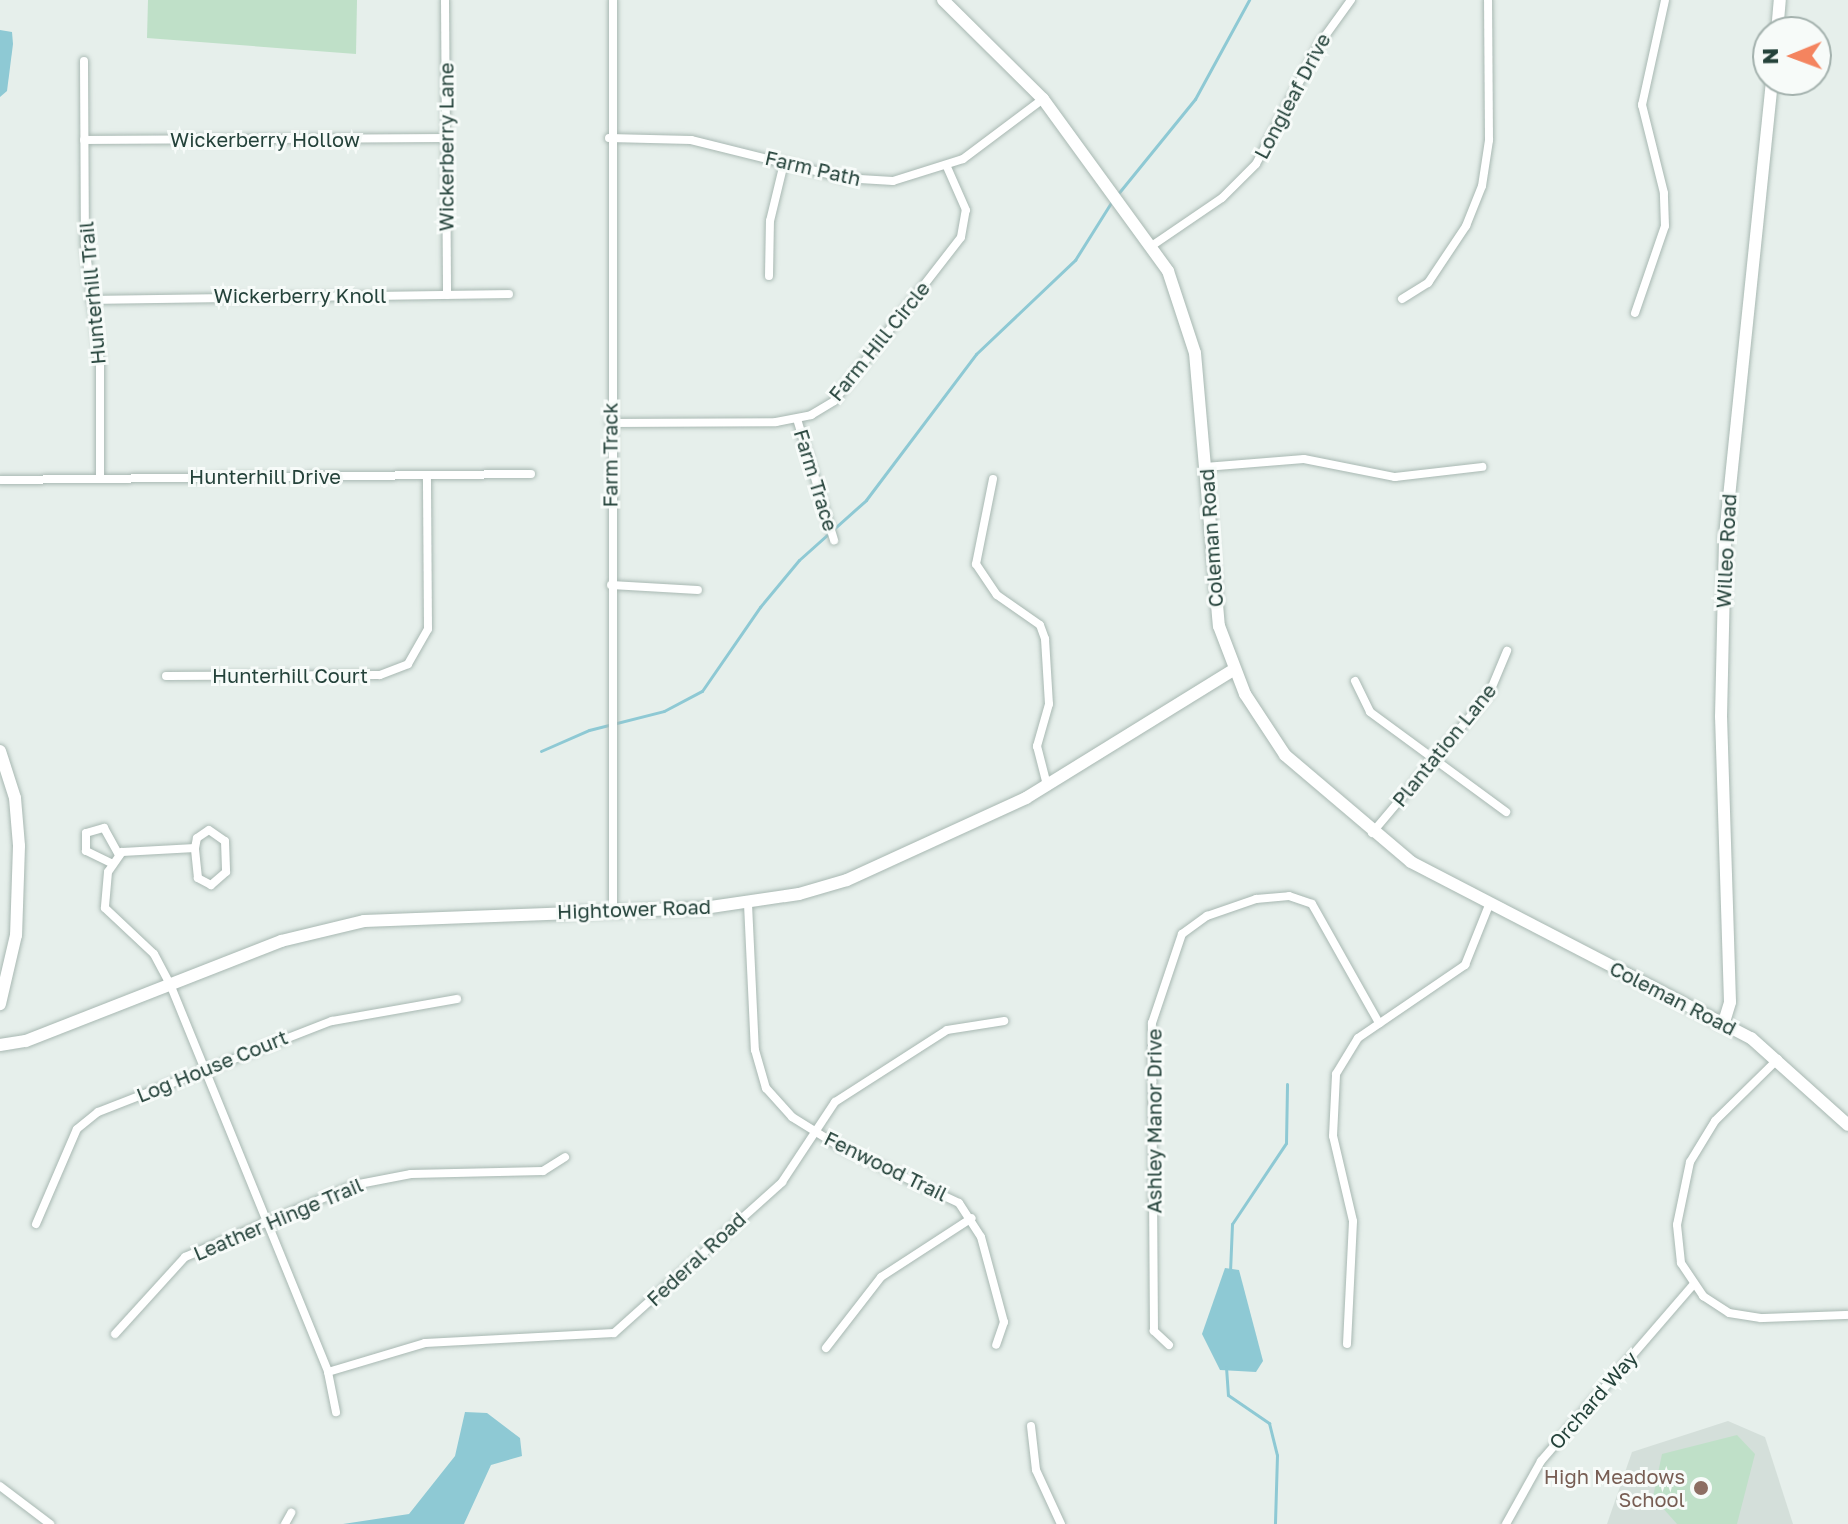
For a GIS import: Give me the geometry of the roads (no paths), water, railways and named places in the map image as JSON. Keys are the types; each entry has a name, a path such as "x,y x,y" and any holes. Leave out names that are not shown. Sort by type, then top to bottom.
{"street":[{"name":"Wickerberry Lane","path":"445,0 447,295"},
{"name":"Farm Track","path":"613,0 609,138 613,910"},
{"path":"1402,299 1428,283 1466,226 1482,186 1489,140 1488,0"},
{"path":"1635,313 1665,226 1664,193 1642,105 1665,0"},
{"name":"Coleman Road","path":"950,2 1043,99 1153,245 1191,334 1205,467 1210,583 1233,670 1285,755 1371,833 1489,905 1724,1022 1779,1058 1848,1125"},
{"name":"Longleaf Drive","path":"1153,245 1222,198 1256,164 1344,2"},
{"name":"Hunterhill Trail","path":"84,61 91,300 100,363 100,477"},
{"name":"Willeo Road","path":"1724,1022 1730,1002 1721,717 1725,536 1770,96"},
{"name":"Farm Path","path":"609,138 691,140 874,182 947,167 1043,99"},
{"name":"Wickerberry Hollow","path":"84,140 445,138"},
{"path":"769,276 770,221 784,163"},
{"name":"Farm Hill Circle","path":"797,419 843,391 961,237 966,210 947,167"},
{"name":"Wickerberry Knoll","path":"91,300 509,294"},
{"path":"610,423 797,419"},
{"name":"Farm Trace","path":"797,419 834,540"},
{"path":"1205,467 1304,459 1395,477 1482,467"},
{"name":"Hunterhill Drive","path":"0,480 531,474"},
{"name":"Hunterhill Court","path":"166,676 380,675 408,664 428,629 427,475"},
{"path":"993,479 976,564 997,595 1040,625 1045,639 1049,704 1037,746 1047,785"},
{"path":"611,585 698,590"},
{"name":"Plantation Lane","path":"1371,833 1489,694 1507,651"},
{"name":"Hightower Road","path":"0,1045 281,941 364,921 748,904 866,872 1047,785 1233,670"},
{"path":"1355,681 1370,712 1431,763 1506,812"},
{"path":"0,751 15,798 19,846 16,935 0,1004"},
{"path":"111,863 86,851 86,833 104,828 119,855"},
{"path":"202,832 222,835 226,872 218,884 198,878 195,848 202,832"},
{"path":"195,848 119,855 111,863 105,908 154,954 170,984 328,1372 336,1412"},
{"name":"Ashley Manor Drive","path":"1169,1345 1154,1331 1152,1023 1182,934 1207,916 1256,899 1289,896 1312,904 1379,1023"},
{"name":"Fenwood Trail","path":"748,904 758,1070 778,1105 815,1132 944,1191 972,1218 1004,1322 996,1345"},
{"path":"1347,1344 1353,1221 1333,1136 1336,1074 1358,1038 1465,965 1489,905"},
{"name":"Log House Court","path":"36,1224 83,1121 204,1068 332,1021 457,999"},
{"name":"Federal Road","path":"328,1372 425,1343 614,1333 782,1182 835,1102 934,1036 1004,1021"},
{"path":"1779,1058 1715,1121 1690,1162 1677,1238 1693,1285 1715,1305 1744,1317 1848,1315"},
{"name":"Leather Hinge Trail","path":"115,1334 185,1257 267,1221 379,1178 543,1171 565,1157"},
{"path":"826,1348 881,1277 972,1218"},
{"name":"Orchard Way","path":"1506,1524 1541,1461 1693,1285"},
{"path":"1031,1426 1036,1470 1061,1524"},
{"path":"0,1486 50,1524"},
{"path":"285,1524 291,1513"}],"water":[{"path":"0,30 12,32 13,44 7,91 0,97"},
{"path":"1225,1268 1239,1270 1263,1361 1256,1372 1220,1370 1202,1334"},
{"path":"465,1412 487,1413 520,1438 522,1456 491,1465 464,1524 343,1524 409,1514 455,1456"}],"waterway":[{"path":"1117,195 1195,99 1249,0"},
{"path":"541,751 589,730 664,711 702,691 760,607 799,560 866,500 976,354 1075,260 1112,201"},
{"path":"1230,1272 1232,1224 1286,1143 1287,1084"},
{"path":"1226,1367 1228,1395 1269,1423 1277,1455 1275,1524"}],"place":[{"name":"High Meadows School","path":"1701,1488"}]}
